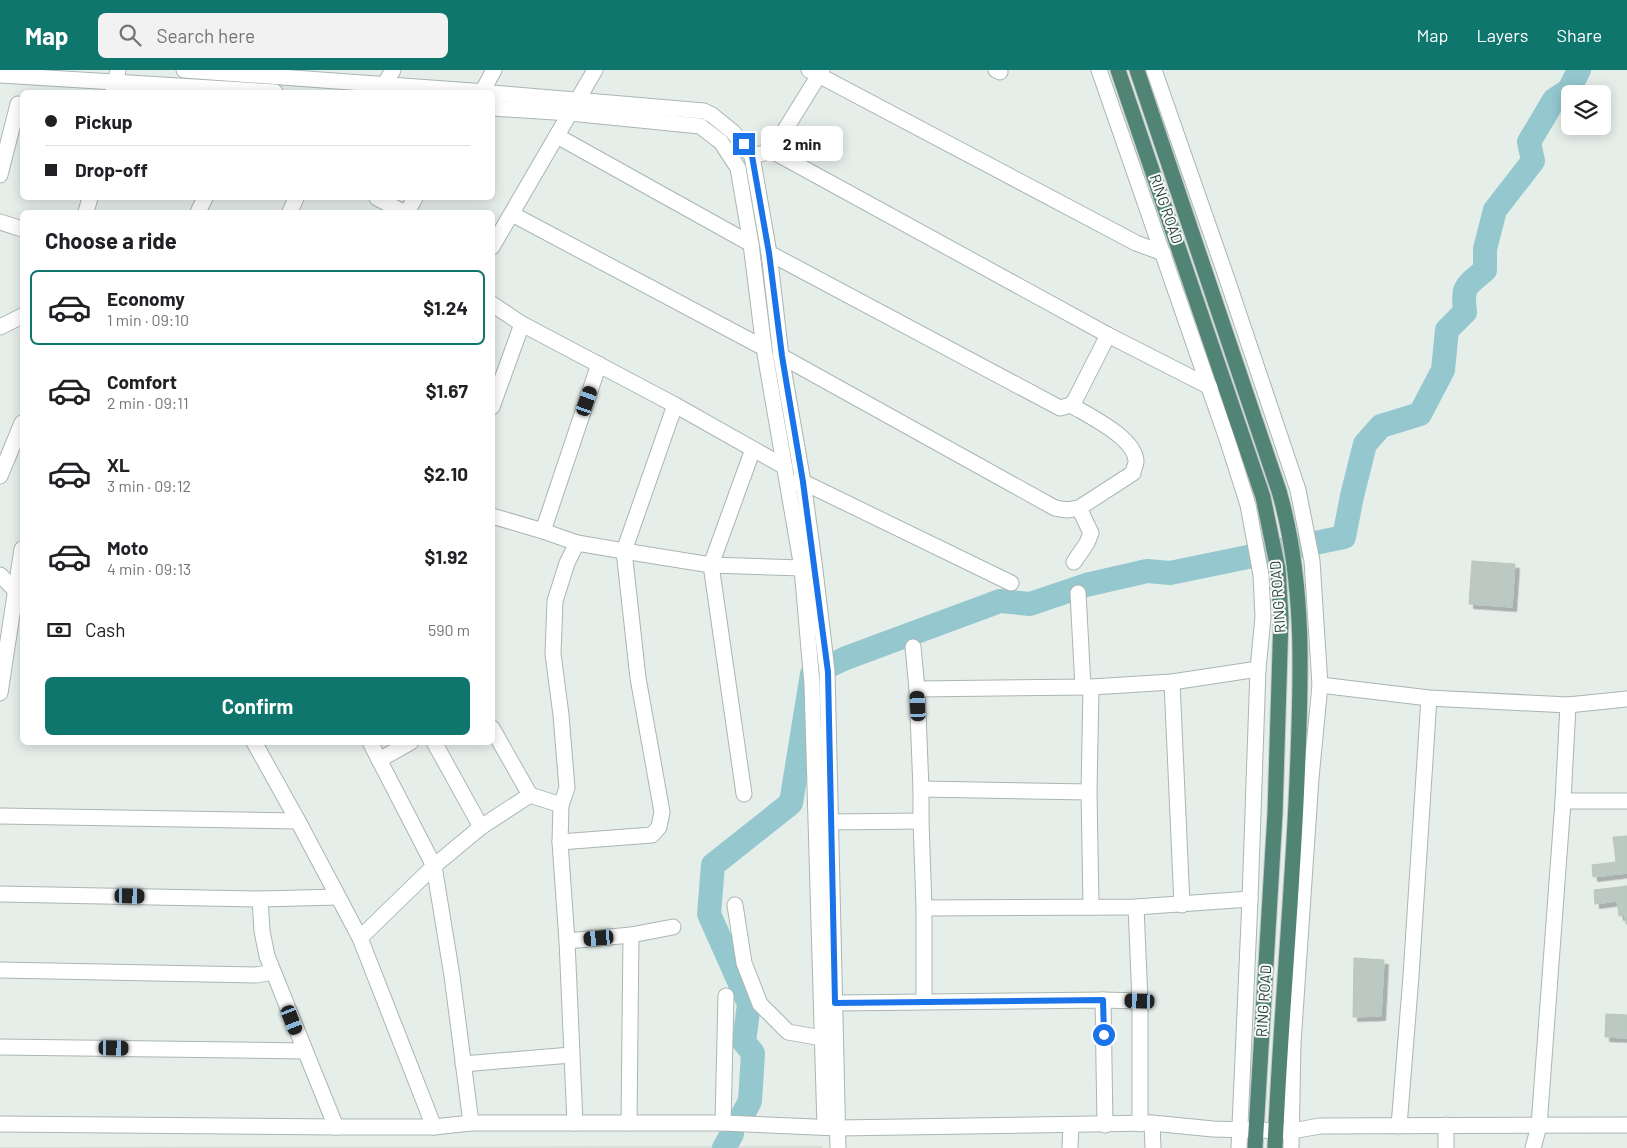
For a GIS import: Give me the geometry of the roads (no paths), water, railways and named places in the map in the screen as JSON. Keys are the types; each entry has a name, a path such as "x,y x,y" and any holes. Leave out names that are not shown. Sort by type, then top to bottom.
{"highway":[{"name":"RING ROAD","path":"1118,70 1263,497 1278,569 1281,618 1275,814 1255,1148"},
{"name":"RING ROAD","path":"1137,70 1284,510 1295,565 1302,680 1276,1148"}],"street":[{"path":"193,70 295,74 384,85 455,90"},
{"path":"384,85 393,70"},
{"path":"485,90 494,70"},
{"path":"495,242 595,70"},
{"path":"1099,70 1210,387 1242,486 1251,520 1261,575 1263,618 1258,669 1250,899 1238,1148"},
{"path":"1154,70 1298,490 1312,561 1320,685 1311,778 1293,1043 1292,1148"},
{"path":"772,151 817,72 1136,243 1163,254"},
{"path":"0,75 246,90"},
{"path":"495,93 704,111 734,132 752,156 769,253 782,356 803,482 828,672 835,1003 832,1128"},
{"path":"0,175 18,104"},
{"path":"495,108 570,113 700,126 721,142 738,168 751,244 764,348 802,568 812,684 822,1038 832,1128 838,1148"},
{"path":"557,136 751,244"},
{"path":"752,156 772,151 1108,335 1210,387"},
{"path":"381,204 399,210"},
{"path":"512,214 764,348"},
{"path":"0,222 20,228"},
{"path":"769,253 1060,408 1071,405 1075,400 1108,335"},
{"path":"495,306 522,324 675,405 785,467"},
{"path":"0,327 20,317"},
{"path":"495,399 522,324"},
{"path":"782,356 1054,508 1067,510 1079,508 1132,473 1136,461 1132,448 1124,438 1071,405"},
{"path":"543,531 599,364"},
{"path":"560,842 652,835 659,827 662,812 638,678 624,551 675,405"},
{"path":"0,476 20,428"},
{"path":"744,794 711,565 753,449"},
{"path":"788,484 803,482 1011,583"},
{"path":"1074,562 1088,543 1091,533 1079,508"},
{"path":"495,517 577,543 624,551 711,565 802,568"},
{"path":"575,1123 567,941 560,842 561,805 567,788 561,715 553,654 555,601 567,563 577,543"},
{"path":"0,693 20,565"},
{"path":"0,575 17,589"},
{"path":"0,613 17,589"},
{"path":"1078,593 1087,687 1091,907"},
{"path":"913,647 917,689 921,790 924,1001"},
{"path":"917,689 1087,687 1172,682 1258,669"},
{"path":"1172,682 1182,905"},
{"path":"1320,685 1428,698 1568,705 1627,700"},
{"path":"1399,1126 1411,976 1428,698"},
{"path":"1534,1148 1539,1126 1563,801 1568,705"},
{"path":"495,733 530,795 561,805"},
{"path":"256,745 360,938 434,1126"},
{"path":"372,745 434,866 471,1123"},
{"path":"380,760 406,745"},
{"path":"436,745 481,827"},
{"path":"921,790 1089,792"},
{"path":"360,938 434,866 481,827 530,795"},
{"path":"1563,801 1627,801"},
{"path":"0,816 298,821"},
{"path":"831,822 921,821"},
{"path":"0,894 260,899 337,897"},
{"path":"260,899 262,931 267,956 336,1127"},
{"path":"924,908 1136,907 1250,899"},
{"path":"735,905 744,964 760,1004 788,1032 822,1038"},
{"path":"1136,907 1146,1123 1153,1148"},
{"path":"567,941 631,935 673,927"},
{"path":"629,1123 631,935"},
{"path":"0,970 256,975 273,972"},
{"path":"723,1123 726,996"},
{"path":"1103,1000 1105,1124"},
{"path":"835,1003 1140,1001"},
{"path":"0,1046 305,1051"},
{"path":"463,1064 571,1055"},
{"path":"0,1124 336,1127 434,1126 471,1123 723,1123 832,1128 1071,1126 1146,1123 1276,1131 1292,1131 1320,1126 1627,1125"},
{"path":"1070,1148 1071,1126"},
{"path":"1446,1126 1446,1148"}],"waterway":[{"path":"742,1116 750,1101 753,1053 744,1042 749,1004 709,914 713,865 791,803 812,674 846,658 1000,601 1030,604 1086,585 1147,571 1170,573 1344,537 1365,444 1381,426 1420,414 1443,370 1447,330 1465,312 1464,297 1466,288 1485,270 1485,249 1495,210 1533,161 1529,142 1554,100 1569,90 1579,70"},
{"path":"724,1148 732,1134"}]}
